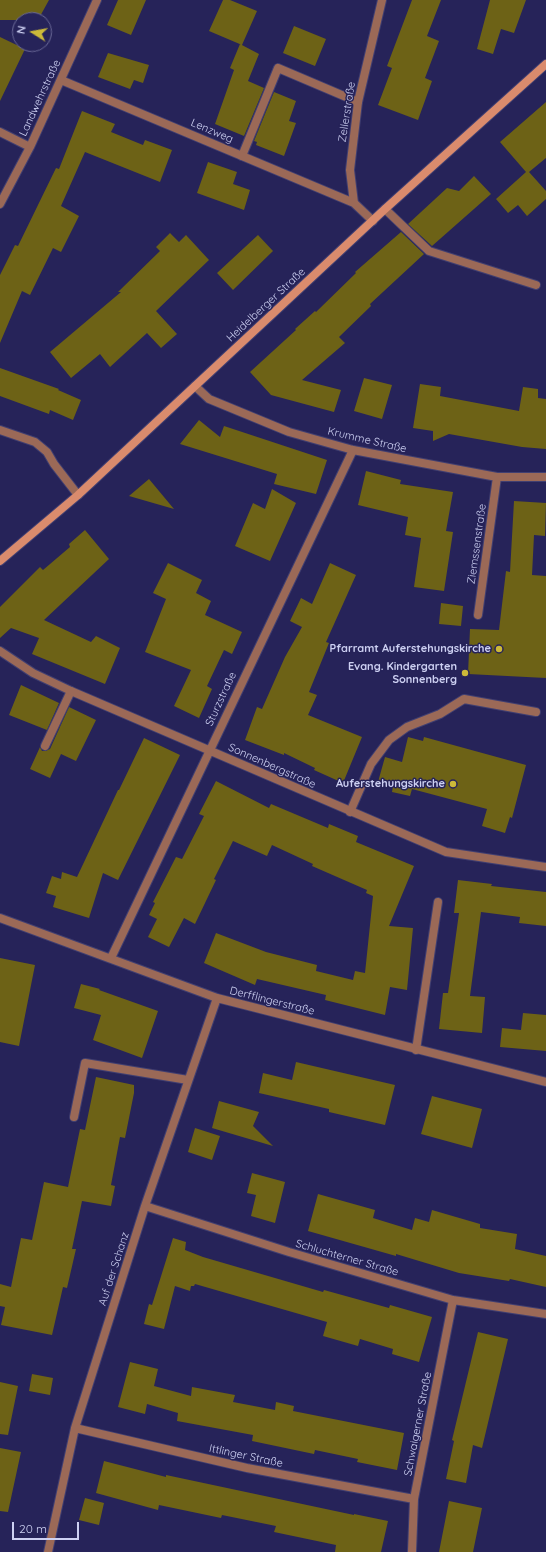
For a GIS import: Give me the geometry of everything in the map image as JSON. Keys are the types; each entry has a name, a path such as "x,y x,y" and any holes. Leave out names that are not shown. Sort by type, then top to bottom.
{"main road":[{"name":"Heidelberger Straße","path":"0,561 78,495 373,222 385,209 546,64"}],"street":[{"name":"Zellerstraße","path":"354,203 350,170 358,102 382,0"},
{"name":"Landwehrstraße","path":"0,204 30,147 95,1"},
{"path":"242,156 278,68 358,102"},
{"name":"Lenzweg","path":"61,80 354,203"},
{"path":"0,132 30,147"},
{"path":"354,203 373,222"},
{"path":"385,209 429,252 536,285"},
{"name":"Krumme Straße","path":"195,386 209,399 289,432 353,450 497,477 546,477"},
{"path":"0,430 39,445 47,452 54,464 78,495"},
{"name":"Sturzstraße","path":"111,958 353,450"},
{"name":"Ziemssenstraße","path":"478,615 497,477"},
{"name":"Sonnenbergstraße","path":"0,651 33,673 71,691 446,852 546,867"},
{"path":"46,746 71,691"},
{"path":"350,812 371,764 389,740 407,728 440,714 464,699 536,712"},
{"path":"416,1050 438,902"},
{"name":"Derfflingerstraße","path":"0,918 217,998 546,1082"},
{"name":"Auf der Schanz","path":"48,1552 75,1428 145,1206 217,998"},
{"path":"74,1117 85,1063 188,1080"},
{"name":"Schluchterner Straße","path":"145,1206 289,1252 453,1300 546,1314"},
{"name":"Schwaigerner Straße","path":"412,1552 414,1499 453,1300"},
{"name":"Ittlinger Straße","path":"75,1428 247,1468 414,1499"}],"building":[{"path":"0,0 49,0 42,12 12,12 12,20 0,20"},
{"path":"118,0 146,0 131,35 107,25"},
{"path":"223,0 230,0 257,11 242,45 209,31"},
{"path":"412,0 441,0 427,36 439,41 425,78 432,81 418,120 378,105 392,68 387,66"},
{"path":"490,0 526,0 514,33 501,29 493,54 477,49"},
{"path":"294,26 326,39 315,66 283,53"},
{"path":"0,37 12,43 12,52 24,52 0,101"},
{"path":"240,44 259,54 248,81 264,88 244,136 215,124 234,70 230,68"},
{"path":"108,53 149,65 143,83 134,80 130,89 98,77"},
{"path":"274,92 296,101 289,121 296,123 284,156 256,145 257,142 254,141"},
{"path":"546,102 546,158 529,172 546,191 546,199 527,216 518,205 508,213 496,199 526,172 500,142"},
{"path":"82,111 115,124 111,132 143,145 145,140 172,150 160,182 85,152 61,206 79,216 61,252 53,248 30,295 22,291 0,343 0,275 15,245 18,246 56,168 59,169"},
{"path":"208,162 237,172 233,184 250,190 244,210 197,193"},
{"path":"474,176 491,194 432,246 408,224 447,188 459,191"},
{"path":"401,232 424,254 370,304 371,306 339,337 345,343 302,380 341,390 334,412 271,395 250,372 296,330 295,329 315,311 316,312 356,273 355,272"},
{"path":"170,233 179,242 186,235 209,260 156,311 177,334 161,348 147,333 110,367 100,354 71,378 50,352 121,292 118,292 160,251 156,247"},
{"path":"258,235 273,251 233,290 217,273"},
{"path":"0,368 59,389 58,390 81,400 73,420 50,410 49,414 0,396"},
{"path":"364,378 392,385 382,419 354,411"},
{"path":"420,384 441,387 440,396 519,411 523,387 538,389 538,398 546,399 546,449 522,447 449,434 433,441 433,431 413,428"},
{"path":"199,420 220,437 224,426 327,460 316,494 274,484 277,474 180,444"},
{"path":"366,471 401,480 400,484 453,492 446,531 453,532 444,591 414,587 421,538 405,535 408,517 358,505"},
{"path":"149,479 174,509 129,496"},
{"path":"272,489 296,503 270,561 235,546 253,503 265,509"},
{"path":"514,501 546,503 545,536 534,535 532,575 546,576 546,678 468,674 470,629 499,630 506,571 510,572"},
{"path":"85,530 109,559 44,620 91,642 96,636 120,648 105,684 32,654 39,638 11,628 0,638 0,607 40,567 43,570 70,547 69,544"},
{"path":"168,563 202,580 196,593 211,601 205,615 242,632 232,654 224,650 207,686 212,689 199,718 174,706 191,670 145,652 166,599 153,593"},
{"path":"330,563 356,575 326,642 329,643 309,692 317,695 308,715 362,737 343,783 314,770 315,768 284,753 284,755 245,740 257,707 262,709 285,657 302,627 290,621 301,598 312,604"},
{"path":"441,603 463,606 461,626 439,624"},
{"path":"21,685 59,703 47,730 9,715"},
{"path":"69,707 96,720 76,761 61,754 50,778 30,769 40,747 42,751 50,749"},
{"name":"Auferstehungskirche","path":"408,737 423,741 424,737 526,765 512,818 510,817 505,833 482,826 487,809 412,789 410,796 392,792 393,786 378,782 385,757 402,762"},
{"path":"144,738 180,755 118,880 103,873 89,918 53,907 56,896 46,893 52,876 61,879 62,872 77,877"},
{"path":"216,781 269,808 271,804 328,828 329,824 358,836 356,842 414,866 389,926 413,928 407,990 390,987 385,1015 325,1000 326,995 257,979 255,985 204,963 216,933 266,952 317,965 316,971 353,980 355,971 365,973 373,896 366,893 367,890 312,866 313,864 272,845 267,856 233,841 214,879 216,880 195,924 184,918 169,947 148,937 157,919 149,915 155,903 153,902 176,857 182,859 204,816 199,814"},
{"path":"458,880 492,884 491,886 546,892 546,926 519,923 520,917 481,912 470,996 485,997 482,1033 439,1029 443,993 448,993 459,913 454,913"},
{"path":"0,958 35,965 19,1046 0,1042"},
{"path":"81,984 100,989 99,990 158,1011 142,1058 93,1040 101,1015 74,1008"},
{"path":"523,1013 546,1015 546,1051 500,1047 502,1028 521,1030"},
{"path":"296,1062 395,1085 385,1125 329,1112 329,1109 259,1093 263,1073 292,1080"},
{"path":"96,1077 134,1085 134,1093 125,1138 120,1137 111,1185 115,1186 111,1206 82,1201 72,1249 76,1249 67,1288 63,1287 52,1335 1,1325 5,1307 0,1306 0,1284 11,1287 21,1238 32,1240 44,1182 68,1187 80,1129 85,1130"},
{"path":"432,1096 482,1109 472,1148 421,1134"},
{"path":"219,1101 259,1112 253,1126 273,1146 212,1128"},
{"path":"195,1128 220,1136 212,1160 188,1152"},
{"path":"252,1173 285,1182 275,1223 251,1216 256,1195 247,1193"},
{"path":"318,1194 375,1210 373,1218 412,1230 415,1218 429,1222 432,1210 480,1224 480,1228 517,1234 515,1249 546,1256 546,1287 510,1279 509,1281 459,1273 396,1254 396,1256 308,1231"},
{"path":"173,1238 186,1242 185,1250 203,1257 323,1292 324,1290 389,1308 390,1305 432,1317 419,1362 392,1354 393,1349 360,1339 358,1346 323,1336 327,1322 195,1284 194,1286 191,1286 190,1291 175,1286 164,1329 144,1324 149,1304 152,1305"},
{"path":"478,1332 508,1339 482,1448 473,1445 466,1483 446,1479 454,1441 452,1440"},
{"path":"130,1362 158,1369 154,1386 191,1396 192,1387 235,1395 233,1402 275,1410 276,1402 294,1406 293,1411 404,1433 397,1470 357,1462 358,1459 315,1450 314,1454 252,1441 253,1435 177,1421 178,1413 147,1404 145,1414 118,1407"},
{"path":"32,1374 53,1378 50,1395 29,1391"},
{"path":"0,1382 18,1386 8,1435 0,1434"},
{"path":"0,1448 21,1452 8,1512 0,1511"},
{"path":"104,1461 166,1477 166,1475 388,1521 381,1552 335,1552 336,1545 274,1532 276,1526 222,1515 221,1518 159,1505 158,1510 96,1493"},
{"path":"85,1498 104,1503 99,1525 79,1520"},
{"path":"449,1501 482,1508 473,1552 439,1552"}],"place":[{"name":"Pfarramt Auferstehungskirche","path":"499,649"},
{"name":"Evang. Kindergarten Sonnenberg","path":"465,673"},
{"name":"Auferstehungskirche","path":"453,784"}]}
